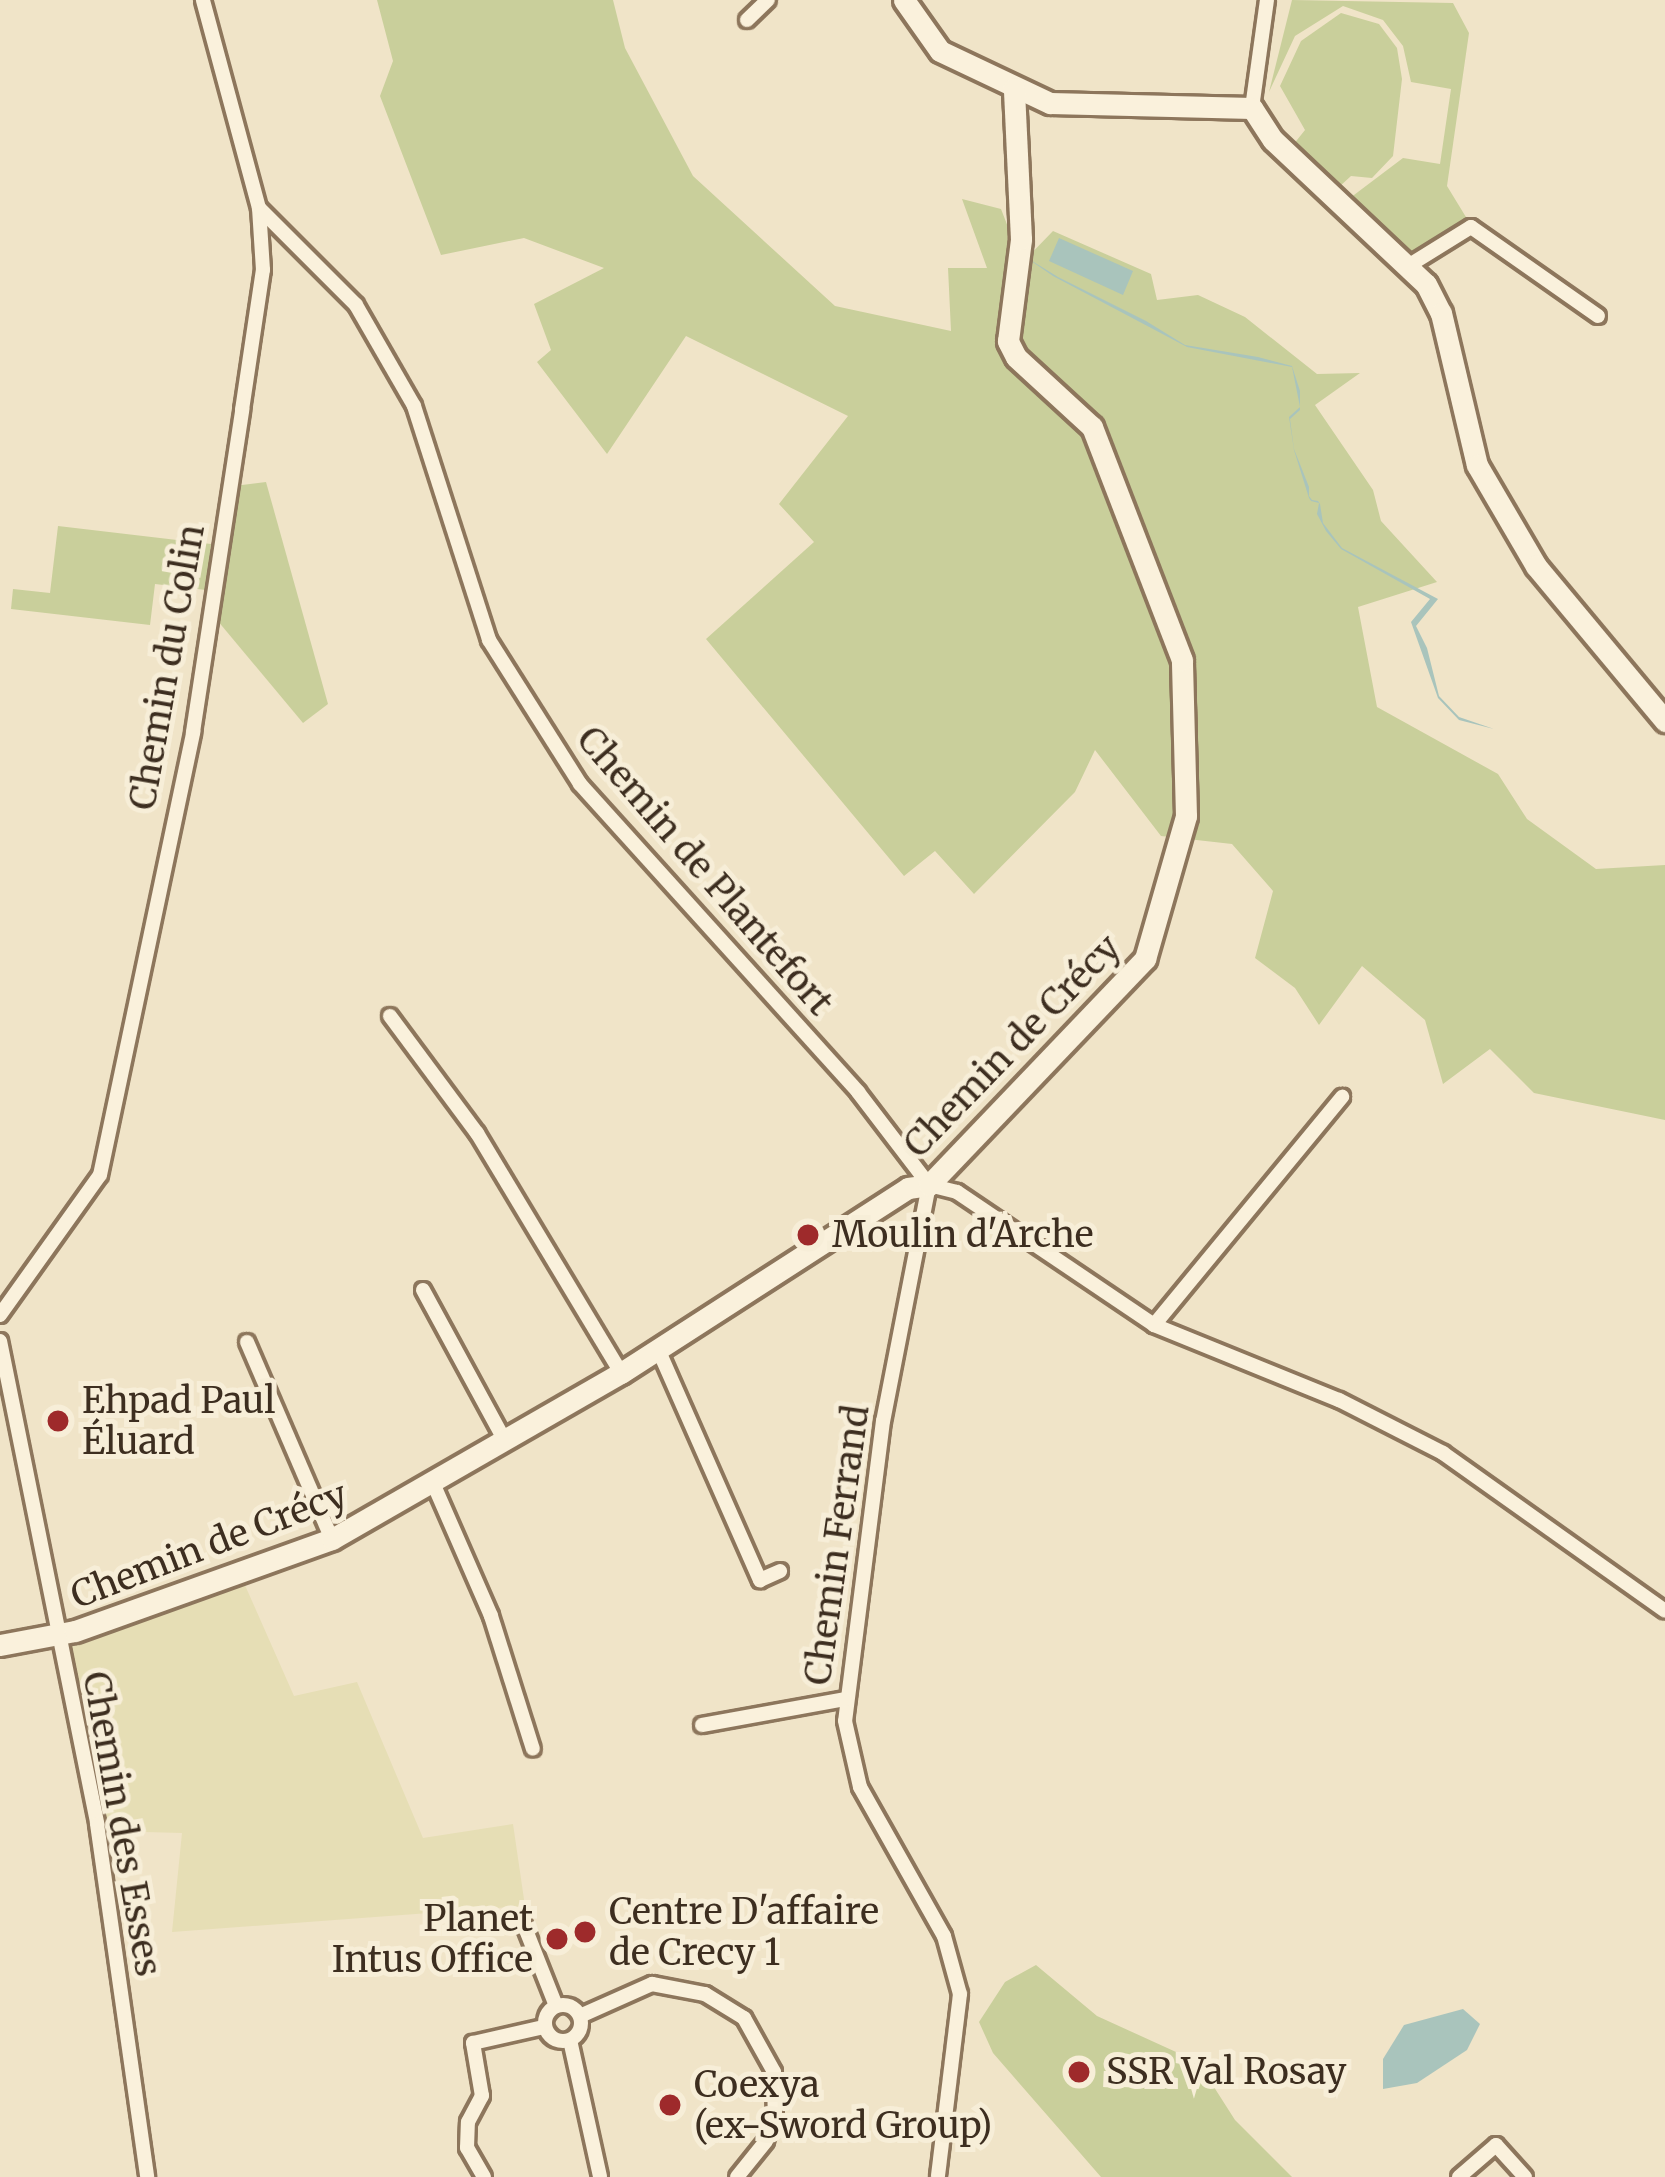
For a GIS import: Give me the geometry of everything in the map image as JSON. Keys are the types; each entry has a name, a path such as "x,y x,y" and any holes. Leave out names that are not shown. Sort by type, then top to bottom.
{"street":[{"name":"Chemin du Colin","path":"0,1315 100,1175 134,1033 242,410 263,270 259,208 203,0"},
{"path":"904,0 940,51 1014,88 1072,108 1252,108"},
{"path":"1267,0 1252,108 1273,140 1408,266 1441,313 1477,466 1536,566 1665,721"},
{"name":"Chemin de Crécy","path":"0,1645 58,1636 332,1539 621,1373 908,1188 929,1185 1132,978 1153,941 1189,778 1182,660 1092,427 1008,341 1013,271 1021,239 1014,88"},
{"name":"Chemin de Plantefort","path":"259,208 356,304 414,406 489,640 580,784 858,1092 929,1185"},
{"path":"1408,266 1471,226 1598,316"},
{"path":"390,1016 477,1133 621,1373"},
{"path":"1154,1325 1342,1096"},
{"path":"929,1185 957,1192 1154,1325 1390,1423 1519,1500 1665,1611"},
{"name":"Chemin Ferrand","path":"929,1185 883,1421 845,1699 860,1787 944,1936 960,1994 938,2177"},
{"path":"423,1291 504,1439"},
{"name":"Chemin des Esses","path":"0,1341 105,1873 147,2177"},
{"path":"247,1342 332,1539"},
{"path":"658,1349 760,1580 780,1570"},
{"path":"433,1483 491,1616 533,1749"},
{"path":"702,1725 845,1699"},
{"path":"524,1925 556,2006 580,2016"},
{"path":"600,2177 570,2040 580,2016 652,1984 705,1994 745,2018 767,2054 776,2090 766,2141 737,2177"},
{"path":"484,2177 467,2148 468,2122 482,2096 473,2043 544,2027 556,2006"},
{"path":"544,2027 551,2038 570,2040"},
{"path":"1459,2177 1496,2145 1526,2177"}],"shaded area":[{"path":"244,1583 294,1696 357,1682 423,1838 513,1824 525,1906 172,1932 182,1833 106,1831 66,1641"}],"green space":[{"path":"377,0 613,0 625,48 693,176 835,306 951,331 948,268 987,268 962,199 1001,209 1022,263 1053,231 1151,274 1157,300 1198,295 1245,317 1317,374 1360,373 1315,405 1373,490 1381,521 1437,582 1358,607 1377,707 1498,774 1527,819 1596,869 1665,865 1665,1120 1534,1093 1490,1049 1443,1084 1425,1020 1362,966 1319,1025 1295,988 1255,958 1273,891 1232,844 1161,836 1095,750 1075,792 974,894 935,851 904,876 706,639 814,542 779,504 848,416 686,336 607,454 537,362 551,350 534,304 604,268 524,238 441,255 380,96 393,61"},
{"path":"1292,0 1453,3 1469,33 1447,186 1469,222 1414,255 1350,198 1403,158 1440,164 1451,89 1411,82 1403,46 1383,20 1343,6 1295,36 1269,92"},
{"path":"1341,13 1379,24 1397,48 1402,79 1393,156 1372,178 1351,176 1339,187 1293,145 1305,130 1280,86 1301,41"},
{"path":"266,482 328,704 303,723 217,620 234,486"},
{"path":"58,526 211,544 206,590 155,584 150,625 11,609 13,589 50,593"},
{"name":"SSR Val Rosay","path":"1036,1965 1097,2016 1198,2062 1235,2120 1292,2177 1101,2177 993,2053 979,2022 1005,1982"}],"water":[{"path":"1059,238 1133,271 1123,295 1049,261"},
{"path":"1024,256 1185,345 1292,366 1300,407 1292,367 1187,347 1053,276"},
{"path":"1300,407 1290,419 1294,449 1309,496 1312,500 1318,501 1320,504 1323,523 1342,548 1438,599 1416,626 1439,696 1459,717 1494,729 1459,720 1438,698 1411,622 1430,599 1341,549 1326,531 1317,514 1319,503 1311,501 1309,498 1294,450 1289,417"},
{"path":"1463,2009 1480,2024 1467,2050 1417,2083 1383,2089 1383,2059 1404,2025"}],"place":[{"name":"Moulin d'Arche","path":"808,1235"},
{"name":"Ehpad Paul Éluard","path":"58,1421"},
{"name":"Centre D'affaire de Crecy 1","path":"585,1932"},
{"name":"Planet Intus Office","path":"557,1939"},
{"name":"SSR Val Rosay","path":"1079,2072"},
{"name":"Coexya (ex-Sword Group)","path":"670,2105"}]}
